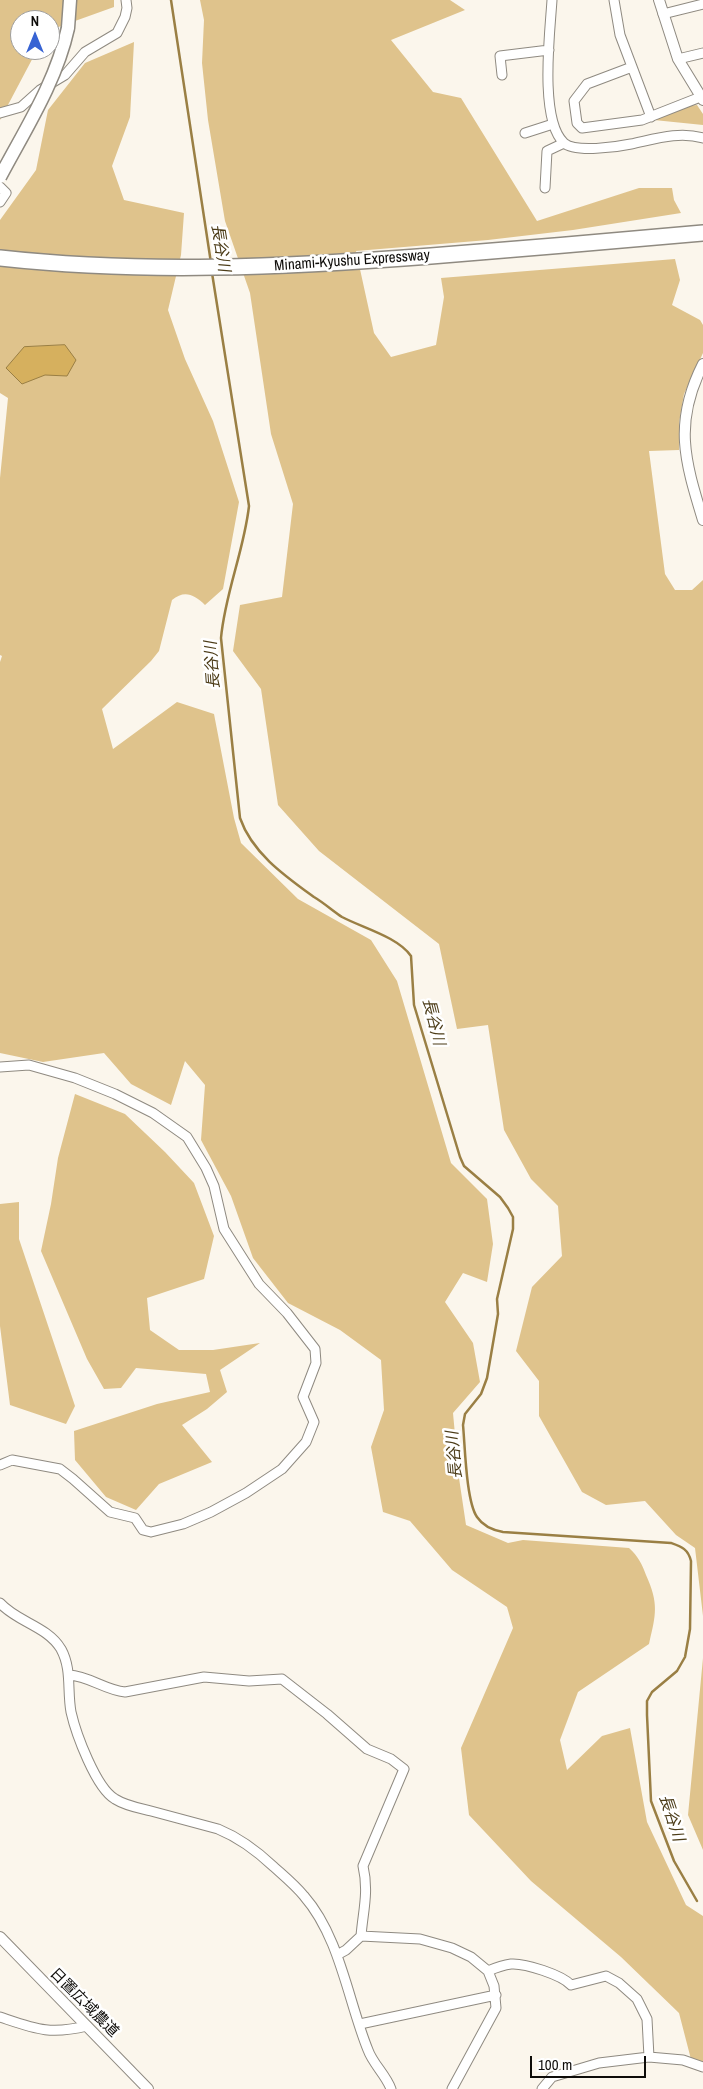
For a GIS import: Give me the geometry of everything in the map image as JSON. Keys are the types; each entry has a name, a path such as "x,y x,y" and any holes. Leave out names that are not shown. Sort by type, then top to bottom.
{"highway":[{"name":"Minami-Kyushu Expressway","path":"0,258 120,268 196,268 351,262 703,233"}],"main road":[{"path":"0,177 52,81 62,54 68,28 70,0"}],"street":[{"path":"0,113 22,107 40,90 65,75 85,52 116,33 125,17 126,0"},
{"path":"552,0 548,88 553,124 564,143 572,147 604,148 680,134 703,138"},
{"path":"614,0 620,35 651,117"},
{"path":"632,67 587,84 574,101 577,123 582,128 642,120 702,98 678,59 659,0"},
{"path":"663,14 703,4"},
{"path":"502,75 500,56 549,50"},
{"path":"678,59 703,53"},
{"path":"525,134 553,124"},
{"path":"545,188 547,151 564,143"},
{"path":"0,187 6,192 0,202"},
{"path":"703,364 692,388 686,412 684,452 703,520"},
{"path":"0,1067 29,1064 75,1078 115,1094 153,1113 187,1137 206,1168 214,1186 224,1230 259,1284 287,1313 315,1349 316,1363 303,1397 314,1422 306,1442 282,1469 246,1493 183,1524 151,1532 143,1530 135,1518 110,1512 73,1478 60,1469 12,1460 0,1465"},
{"path":"0,1603 54,1640 64,1655 69,1675 73,1719 98,1781 107,1794 125,1804 218,1829 248,1844 305,1896 318,1914 336,1955 368,2051 391,2089"},
{"path":"69,1675 78,1675 114,1691 124,1692 204,1677 282,1680 328,1714 367,1749 391,1759 404,1769 363,1866 367,1901 361,1936 346,1950 336,1955"},
{"path":"361,1936 411,1938 427,1941 472,1957 488,1971 496,1995 496,2008 452,2089"},
{"name":"日置広域農道","path":"0,1938 148,2089"},
{"path":"488,1971 513,1964 540,1970 566,1980 571,1985 606,1976 619,1983 637,1998 648,2019 649,2057"},
{"path":"360,2024 496,1995"},
{"path":"0,2017 39,2030 64,2031 87,2026"},
{"path":"542,2089 552,2077 598,2064 649,2057 683,2060 703,2066"}],"shaded area":[{"path":"0,0 114,0 114,7 60,26 60,10 10,10 10,60 32,60 0,120"},
{"path":"200,0 450,0 465,10 391,40 433,92 461,98 537,221 639,188 672,188 674,200 681,213 573,230 488,240 356,251 374,333 391,357 436,345 444,297 441,278 675,259 680,280 672,305 700,320 703,325 703,353 684,394 679,423 679,450 649,451 665,574 675,590 692,590 703,580 703,1616 695,1548 676,1535 645,1501 606,1505 582,1492 539,1416 539,1381 516,1351 532,1287 562,1256 558,1206 531,1179 504,1130 488,1025 457,1029 439,944 319,851 278,805 261,689 233,651 240,605 282,597 293,504 271,434 250,293 225,221 208,120 202,63 204,20"},
{"path":"134,42 130,117 112,166 124,200 184,213 181,255 168,310 185,359 213,421 239,502 223,589 205,605 197,598 185,594 172,600 159,651 102,709 113,749 177,702 214,714 234,818 241,843 298,899 371,940 397,981 451,1163 487,1199 493,1244 487,1282 463,1273 445,1302 473,1343 480,1382 453,1413 459,1478 466,1525 508,1543 523,1540 629,1548 643,1567 655,1602 655,1617 649,1644 578,1692 560,1740 567,1770 602,1736 630,1728 647,1822 686,1905 703,1916 703,2067 693,2067 679,2013 621,1957 531,1881 469,1815 461,1748 513,1628 507,1607 452,1570 410,1521 383,1512 371,1447 384,1410 381,1360 340,1330 288,1303 253,1258 231,1196 201,1140 205,1085 185,1061 171,1105 131,1084 104,1053 43,1062 0,1053 0,662 2,656 0,655 0,478 8,398 0,393 0,220 36,170 48,110 85,63"},
{"path":"697,105 703,114 703,125 654,120 688,106"},
{"path":"65,345 76,360 67,376 45,375 22,384 6,368 24,347"},
{"path":"75,1094 125,1114 165,1152 194,1183 214,1236 204,1279 147,1298 150,1330 179,1350 213,1350 260,1343 220,1370 227,1392 207,1409 182,1425 212,1462 159,1484 136,1510 106,1497 75,1460 74,1431 157,1404 210,1392 206,1374 136,1368 121,1388 104,1389 87,1359 41,1251 58,1158"},
{"path":"19,1202 19,1239 75,1406 66,1424 10,1405 0,1326 0,1204"},
{"path":"703,1658 703,1850 688,1815"}],"waterway":[{"name":"長谷川","path":"171,0 211,263"},
{"name":"長谷川","path":"212,273 249,506 247,523 226,605 221,638 240,818 245,831 261,853 281,872 342,917 398,943 411,956 414,1005 460,1157 464,1166 500,1197 513,1217 513,1229 497,1299 498,1314 487,1378 481,1394 465,1414 463,1425 468,1486 470,1499 477,1517 488,1527 503,1532 671,1543 684,1549 690,1557 690,1629 685,1657 677,1671 652,1692 647,1701 647,1715 651,1801 674,1861 697,1901"}]}
